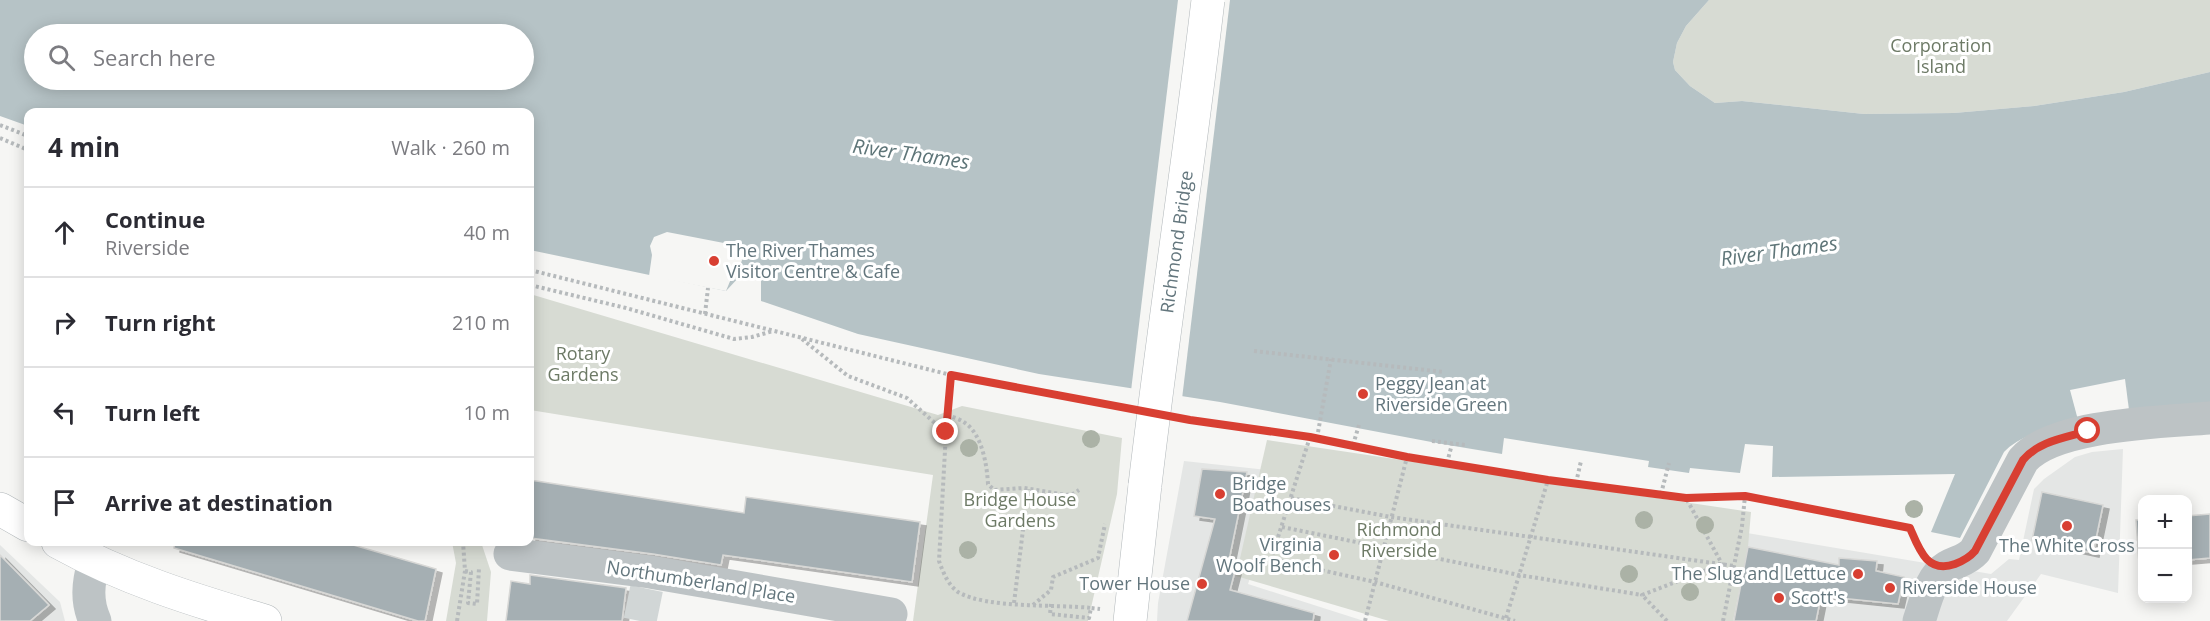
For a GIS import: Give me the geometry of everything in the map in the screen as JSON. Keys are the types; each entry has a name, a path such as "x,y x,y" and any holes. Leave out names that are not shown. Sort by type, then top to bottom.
{"main road":[{"name":"Richmond Bridge","path":"1118,615 1145,485 1155,396 1192,138 1208,0"},
{"path":"65,546 94,562 197,602 265,621"}],"street":[{"path":"1919,621 1934,581 1946,567 1962,561 1975,551 2023,460 2029,453 2038,447 2088,431 2210,418"},
{"name":"Northumberland Place","path":"495,555 650,572 891,614"},
{"path":"94,562 88,593 89,607 95,621"}],"path":[{"path":"0,124 24,134"},
{"path":"0,138 24,148"},
{"path":"534,271 951,375 1127,407"},
{"path":"534,286 626,308 734,339 774,331"},
{"path":"705,314 708,288"},
{"path":"800,338 848,376 907,398 946,432"},
{"path":"1254,351 1443,372"},
{"path":"1317,438 1331,359"},
{"path":"951,375 939,561 944,573 957,591 973,598 1029,605 1051,604 1091,608 1118,615"},
{"path":"947,415 966,423 979,442 987,463 988,484 994,490 1043,490 1066,495 1079,490"},
{"path":"1179,417 1317,438 1407,457 1548,480 1686,498 1745,496 1910,528 1920,550 1933,564 1946,567"},
{"path":"1353,446 1359,425"},
{"path":"1310,437 1271,559 1375,582 1515,621"},
{"path":"1432,441 1465,445"},
{"path":"1447,464 1452,444"},
{"path":"1365,621 1407,457"},
{"path":"1576,483 1581,461"},
{"path":"1661,494 1669,463"},
{"path":"1506,618 1548,480"},
{"path":"1014,603 1028,489"},
{"path":"1723,621 1742,526 1745,496"},
{"path":"1291,498 1391,517 1734,566"},
{"path":"1686,498 1722,564"},
{"path":"1029,605 1034,604 1051,590 1053,577 1098,558 1105,523"},
{"path":"1282,527 1519,575 1642,595 1722,564"},
{"path":"457,621 466,564 464,546"},
{"path":"465,571 471,572 468,603 477,604 495,555"},
{"path":"1642,595 1667,621"},
{"path":"1051,604 1050,614 1089,618 1091,608"}],"shaded area":[{"path":"2123,449 2118,593 2041,574 2007,621 1725,621 1747,533 1991,574 2009,559 2019,560 2034,489 2044,479 2075,457 2092,452"},
{"path":"1184,461 1285,472 1248,584 1364,621 1157,621 1158,603"},
{"path":"0,545 60,602 65,621 0,621"}],"green space":[{"name":"Corporation Island","path":"1709,0 2210,0 2210,72 2124,92 2034,106 1954,113 1864,114 1742,101 1715,103 1690,86 1675,70 1673,62 1677,43 1686,26"},
{"path":"534,295 938,415 962,406 1122,438 1117,494 1088,621 913,621 933,475 534,411"},
{"name":"Richmond Riverside","path":"1267,440 1751,512 1748,547 1733,621 1389,621 1236,576"},
{"path":"453,546 482,546 491,572 487,621 446,621 456,563"}],"water":[{"name":"River Thames","path":"0,0 1709,0 1686,26 1677,43 1673,62 1675,70 1690,86 1715,103 1742,101 1864,114 1954,113 2034,106 2124,92 2210,72 2210,402 2132,411 2070,422 2020,440 2004,452 1960,538 1931,532 1955,474 1772,477 1773,446 1745,444 1740,473 1690,468 1689,473 1648,467 1649,461 1504,438 1502,454 1220,402 1039,374 858,334 761,301 761,278 741,275 726,291 534,251 534,108 24,108 24,125 0,116"}],"pier":[{"path":"1178,0 1230,0 1182,399 1131,391"},
{"path":"667,232 729,244 737,250 743,257 726,291 649,276 652,255 650,246 654,237"},
{"path":"2125,379 2129,410 2078,420 2070,390"}],"building":[{"path":"1202,469 1247,472 1228,565 1236,567 1230,590 1314,613 1313,621 1187,621 1215,519 1194,516"},
{"path":"534,481 744,513 746,497 920,522 912,582 723,555 721,565 534,539"},
{"name":"The White Cross","path":"2042,492 2103,505 2093,553 2032,540"},
{"path":"2210,514 2210,558 2192,560 2192,516"},
{"path":"2136,520 2138,520 2138,549"},
{"path":"174,546 357,546 436,569 425,621 418,621 174,548"},
{"name":"Scott's","path":"1748,547 1839,565 1839,558 1877,561 1876,571 1904,577 1898,604 1821,596 1816,621 1734,621"},
{"path":"0,555 49,605 30,621 0,621"},
{"path":"530,575 626,588 622,621 506,621 511,581 530,584"}],"tunnel":[{"path":"640,621 650,572"}],"place":[{"name":"The River Thames Visitor Centre & Cafe","path":"714,261"},
{"name":"Peggy Jean at Riverside Green","path":"1363,394"},
{"name":"Bridge Boathouses","path":"1220,494"},
{"name":"The White Cross","path":"2067,526"},
{"name":"Virginia Woolf Bench","path":"1334,555"},
{"name":"The Slug and Lettuce","path":"1858,574"},
{"name":"Tower House","path":"1202,584"},
{"name":"Riverside House","path":"1890,588"},
{"name":"Scott's","path":"1779,598"}],"route":[{"path":"946,432 951,375 1190,420 1310,437 1407,457 1548,480 1686,498 1745,496 1910,528 1920,550 1933,564 1946,567 1970,557 1975,551 2023,460 2029,453 2047,443 2088,431"}],"park label":[{"name":"Rotary Gardens","path":"583,364"},
{"name":"Bridge House Gardens","path":"1020,510"}]}
